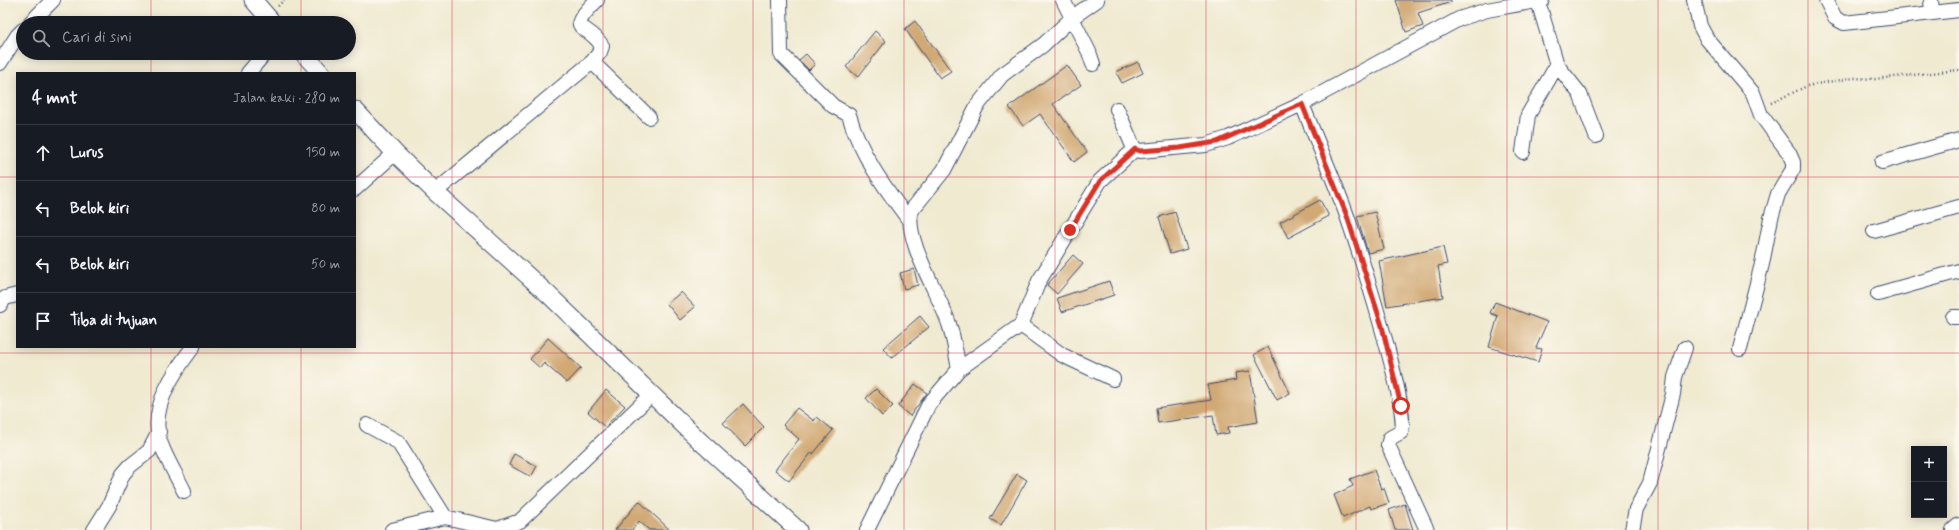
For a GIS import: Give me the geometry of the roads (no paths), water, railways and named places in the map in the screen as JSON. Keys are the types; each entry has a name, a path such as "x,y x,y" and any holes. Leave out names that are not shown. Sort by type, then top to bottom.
{"street":[{"path":"37,16 53,0"},
{"path":"253,0 268,16"},
{"path":"436,192 592,62 600,52 602,46 581,27 580,20 582,15 597,0"},
{"path":"780,0 781,54 833,106 849,115 853,132 862,149 909,220"},
{"path":"1063,0 1090,52 1093,64"},
{"path":"959,369 949,324 926,271 911,231 909,220 911,211 944,170 977,106 1002,75 1043,45 1073,17 1097,0"},
{"path":"1694,0 1700,26 1707,39 1749,88 1768,127 1789,153 1793,162 1793,169 1778,194 1771,218 1762,264 1740,349"},
{"path":"1826,0 1834,18 1844,24 1932,6 1959,10"},
{"path":"1117,109 1135,149 1140,151 1180,148 1217,142 1302,104 1459,19 1487,10 1540,1 1557,65 1580,94 1596,136"},
{"path":"0,63 16,38"},
{"path":"249,72 259,60"},
{"path":"309,60 320,72"},
{"path":"592,62 649,117"},
{"path":"1523,152 1528,115 1557,65"},
{"path":"1302,104 1347,216 1382,326 1401,406 1403,424 1401,432 1390,438 1388,445 1427,530"},
{"path":"356,111 394,153 549,295 652,394 798,530"},
{"path":"1882,162 1959,140"},
{"path":"867,530 929,404 959,369 1021,325 1039,281 1100,181 1135,149"},
{"path":"356,188 394,153"},
{"path":"1874,231 1959,208"},
{"path":"1878,294 1959,271"},
{"path":"0,305 5,298 16,295"},
{"path":"1021,325 1062,355 1113,379"},
{"path":"184,491 160,439 158,416 171,377 193,348"},
{"path":"1632,530 1636,509 1650,482 1676,377 1685,348"},
{"path":"392,530 445,517 497,529 520,520 652,394"},
{"path":"367,425 398,442 445,517"},
{"path":"94,530 109,506 123,474 148,451 159,432"},
{"path":"1953,530 1959,525"}]}
